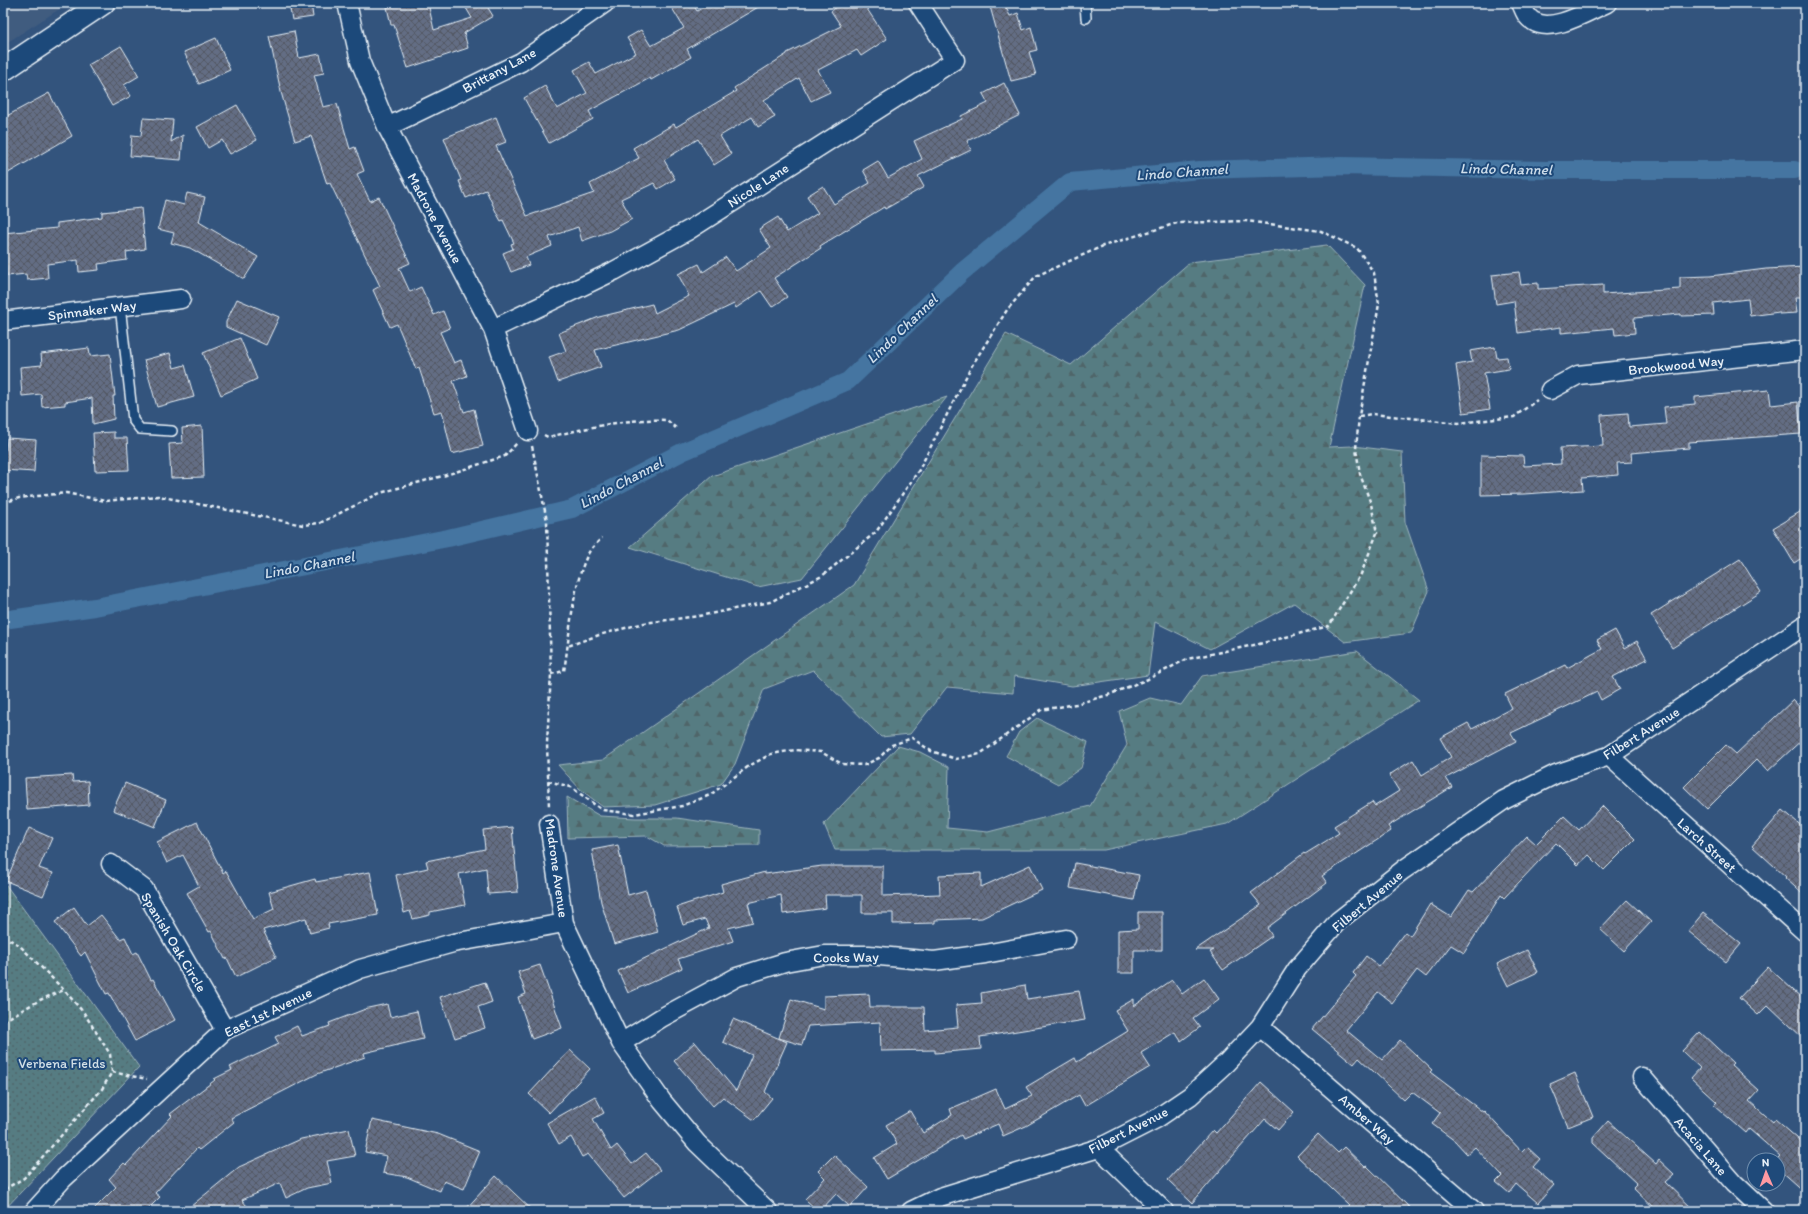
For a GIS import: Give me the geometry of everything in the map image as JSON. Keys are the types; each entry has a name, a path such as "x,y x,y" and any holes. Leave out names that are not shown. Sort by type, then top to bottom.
{"street":[{"path":"3,70 103,3"},
{"name":"Madrone Avenue","path":"347,3 360,61 387,127 493,329 528,431"},
{"name":"Brittany Lane","path":"387,127 521,62 605,3"},
{"name":"Nicole Lane","path":"493,329 614,271 689,230 955,60 918,3"},
{"path":"1521,3 1525,14 1533,22 1545,25 1561,24 1606,3"},
{"name":"Spinnaker Way","path":"3,321 180,298"},
{"name":"Brookwood Way","path":"1550,390 1578,375 1805,350"},
{"name":"Filbert Avenue","path":"911,1211 940,1197 1099,1148 1156,1119 1190,1096 1226,1063 1260,1027 1297,969 1338,921 1403,870 1504,800 1556,774 1609,756 1805,625"},
{"name":"Larch Street","path":"1609,756 1805,932"},
{"name":"Madrone Avenue","path":"549,824 564,924 621,1043 662,1101 697,1143 756,1207"},
{"name":"Spanish Oak Circle","path":"111,864 144,889 226,1030"},
{"name":"East 1st Avenue","path":"34,1211 63,1179 226,1030 360,969 453,943 564,924"},
{"name":"Cooks Way","path":"621,1043 661,1018 737,977 785,962 824,955 861,955 934,961 985,954 1066,939"},
{"name":"Amber Way","path":"1260,1027 1474,1211"},
{"name":"Acacia Lane","path":"1642,1077 1734,1183 1764,1211"},
{"path":"1099,1148 1164,1211"}],"lane":[{"path":"1085,3 1086,18"},
{"path":"120,306 133,420 140,429 172,431"}],"path":[{"path":"548,781 571,787 602,810 634,814 682,806 710,795 749,766 771,754 795,750 821,752 842,764 864,765 879,758 892,745 912,738 932,751 956,759 980,754 1041,710 1076,704 1108,695 1148,679 1187,659 1259,644 1329,626 1361,574 1377,533 1371,504 1360,474 1356,448 1359,416 1379,304 1374,273 1357,248 1321,231 1246,221 1177,223 1103,246 1036,276 1007,310 971,367 918,470 876,532 822,576 770,602 699,616 644,623 599,635 568,646"},
{"path":"1359,416 1372,414 1459,423 1514,417 1550,390"},
{"path":"3,503 19,498 66,493 105,501 158,496 303,524 320,523 380,493 505,456 528,431 539,432 548,437 616,421 650,419 667,420 678,430"},
{"name":"Madrone Avenue","path":"534,457 547,521 551,674 547,743 549,824"},
{"path":"551,674 564,671 572,612 582,571 588,553 602,538"},
{"path":"3,936 18,945 64,990 84,1013 110,1054 112,1072 102,1088 24,1178 3,1190"},
{"path":"3,1021 40,1000 64,990"},
{"path":"112,1072 168,1083"}],"shaded area":[{"path":"3,3 69,3 3,45"}],"green space":[{"path":"1327,245 1365,285 1329,447 1353,446 1402,452 1405,522 1429,591 1411,633 1345,642 1294,603 1210,649 1155,622 1148,675 1072,686 1014,676 1013,693 947,687 910,734 881,737 813,670 764,689 735,764 721,784 655,805 603,807 580,789 558,765 603,760 854,585 1006,334 1071,365 1190,262"},
{"path":"947,397 802,578 758,587 630,547 712,476"},
{"path":"1357,651 1419,700 1227,824 1104,850 835,850 824,824 898,746 920,752 949,767 947,828 988,832 1090,806 1127,745 1119,711 1150,698 1181,705 1202,676"},
{"path":"1037,718 1088,742 1081,768 1058,784 1006,756 1019,732"},
{"path":"567,797 600,816 677,818 759,830 759,845 664,846 647,836 568,838"},
{"name":"Verbena Fields","path":"3,881 139,1067 3,1211"}],"building":[{"path":"289,3 311,3 313,17 292,20"},
{"path":"399,3 428,3 434,30 472,18 463,3 485,3 493,16 464,33 468,48 408,68 394,25 391,25 387,7 399,5"},
{"path":"669,3 692,3 697,11 710,3 765,3 687,49 691,57 651,80 650,78 589,111 593,119 549,143 524,98 545,86 557,109 587,93 574,70 589,62 596,74 636,53 627,38 641,30 651,46 684,28"},
{"path":"843,3 863,3 887,39 861,56 857,50 818,70 830,92 811,101 799,78 764,100 775,117 758,127 752,117 720,136 731,154 714,165 698,139 664,160 675,179 658,189 654,183 621,199 632,219 610,231 582,241 578,227 549,237 552,246 526,257 529,265 511,272 503,253 513,249 511,244 514,243 503,220 501,221 497,214 486,190 466,198 459,181 461,180 444,138 496,117 506,142 496,146 527,216 594,193 590,184 639,158 633,148 674,124 676,127 736,91 734,88 787,53 841,26 831,11"},
{"path":"989,3 1004,3 1010,16 1018,13 1023,30 1031,27 1037,50 1029,52 1036,75 1011,81"},
{"path":"294,31 299,58 320,54 324,73 314,75 323,107 337,104 350,149 355,147 364,171 357,174 370,201 379,197 410,263 399,268 410,292 421,287 434,315 443,311 450,328 440,332 454,363 461,360 467,376 453,381 464,412 474,409 483,446 452,454 442,411 434,413 419,368 416,369 397,324 390,327 373,290 380,286 330,183 327,184 311,136 295,141 281,92 269,36"},
{"path":"216,38 230,70 199,84 184,52"},
{"path":"121,46 139,76 124,85 131,96 112,106 88,65"},
{"path":"1004,83 1020,115 967,141 971,150 918,176 924,187 885,209 884,207 820,246 821,248 774,278 787,297 772,307 761,291 736,308 734,304 679,330 595,350 601,367 558,382 549,357 566,351 559,333 599,317 652,304 655,313 689,296 678,274 699,264 703,272 726,257 736,271 771,248 759,229 778,217 787,232 818,213 807,196 823,186 834,204 870,183 863,170 878,161 888,178 922,159 914,141 962,119 961,116 988,103 983,94"},
{"path":"49,93 72,136 3,176 3,118"},
{"path":"237,105 257,140 230,154 222,140 208,148 197,127"},
{"path":"143,118 173,120 171,142 183,135 181,160 130,156 132,135 141,136"},
{"path":"187,193 205,197 199,222 258,257 244,279 190,248 171,243 174,233 158,229 165,200 184,205"},
{"path":"141,208 145,249 126,252 127,260 98,264 99,270 79,272 78,260 47,264 48,278 27,280 26,274 7,276 3,233 57,228 57,223 102,217 102,212"},
{"path":"1805,267 1805,297 1795,297 1797,313 1779,314 1779,312 1750,316 1748,299 1713,303 1714,315 1681,316 1681,314 1634,318 1635,333 1615,335 1614,328 1561,333 1561,327 1518,333 1514,301 1496,304 1492,275 1519,272 1521,285 1538,283 1538,289 1603,285 1603,294 1680,289 1680,277 1710,276 1766,269"},
{"path":"237,299 279,317 266,345 226,327 226,322"},
{"path":"240,338 257,379 221,395 203,353"},
{"path":"1495,347 1497,358 1507,357 1509,369 1484,373 1490,409 1463,413 1456,365 1472,362 1470,351"},
{"path":"89,348 90,356 110,354 115,396 113,396 114,419 93,424 92,398 65,402 65,405 42,407 41,394 22,396 20,367 42,365 41,354"},
{"path":"170,353 174,368 185,365 194,397 157,407 144,360"},
{"path":"1769,390 1771,405 1798,402 1801,434 1689,442 1689,448 1631,453 1632,462 1617,463 1618,475 1582,478 1583,490 1481,495 1481,455 1523,456 1524,466 1561,464 1560,448 1603,446 1601,415 1628,413 1629,427 1666,424 1664,407 1695,404 1695,397"},
{"path":"202,426 204,477 171,478 169,444 183,443 182,428"},
{"path":"114,432 114,438 127,438 129,470 95,471 93,433"},
{"path":"7,438 36,440 34,472 3,470 3,450 6,450"},
{"path":"1805,509 1805,556 1794,563 1773,528"},
{"path":"1740,559 1761,592 1672,648 1651,615"},
{"path":"1615,630 1625,648 1637,641 1647,659 1613,677 1620,689 1601,700 1597,692 1511,733 1516,741 1446,778 1452,787 1388,826 1391,831 1322,876 1327,883 1267,928 1272,936 1223,970 1210,952 1214,950 1195,950 1261,905 1251,893 1304,853 1305,854 1339,833 1334,826 1372,802 1375,806 1399,791 1389,775 1413,760 1422,775 1451,757 1440,738 1468,723 1472,729 1512,708 1505,694 1565,665 1567,668 1602,649 1597,640"},
{"path":"1793,700 1805,713 1805,737 1768,771 1757,759 1707,809 1684,787 1726,745 1736,754"},
{"path":"72,775 73,782 88,781 89,805 27,810 25,778"},
{"path":"125,783 166,800 155,827 113,810"},
{"path":"1602,806 1635,839 1604,870 1589,855 1578,865 1556,843 1504,898 1501,895 1464,953 1451,945 1426,977 1417,970 1392,1003 1378,992 1346,1030 1382,1060 1400,1040 1432,1070 1430,1072 1483,1112 1484,1111 1522,1152 1527,1147 1540,1159 1533,1167 1554,1185 1538,1203 1516,1184 1509,1193 1496,1182 1502,1176 1475,1147 1467,1154 1455,1141 1432,1124 1440,1113 1412,1092 1404,1100 1359,1058 1354,1064 1312,1029 1356,976 1353,973 1366,956 1379,966 1405,932 1410,936 1430,904 1451,917 1469,890 1473,892 1527,836 1536,844 1564,816 1579,830"},
{"path":"1783,810 1805,829 1805,896 1752,846"},
{"path":"197,822 223,873 226,871 253,919 274,909 269,892 315,879 316,882 370,872 378,915 328,924 329,928 310,933 306,918 263,930 276,957 236,977 227,958 225,959 211,931 209,932 187,893 199,886 183,855 167,863 157,842"},
{"path":"512,827 518,892 488,894 486,868 459,874 465,905 430,912 430,915 413,919 410,911 404,913 396,875 428,868 426,861 485,849 483,830"},
{"path":"29,828 52,838 39,868 53,873 43,896 6,881"},
{"path":"618,845 628,895 646,890 658,932 614,944 601,902 592,850"},
{"path":"1075,863 1139,875 1134,900 1070,888"},
{"path":"1030,865 1042,890 982,918 935,920 935,923 893,924 893,913 862,913 862,895 825,895 826,908 783,914 781,895 748,903 753,922 728,928 733,941 678,959 682,968 628,993 618,971 709,928 705,919 683,925 677,907 723,892 721,884 765,872 765,874 822,866 883,866 883,896 940,894 939,875 981,873 981,887"},
{"path":"1627,900 1651,922 1624,951 1600,929"},
{"path":"74,907 87,926 101,915 120,939 125,937 133,954 137,952 151,980 153,979 175,1020 135,1041 109,993 106,994 85,952 81,956 55,922"},
{"path":"1138,912 1162,912 1162,950 1134,950 1134,973 1118,973 1118,930 1138,929"},
{"path":"1703,913 1741,944 1726,962 1688,931"},
{"path":"1527,950 1538,972 1508,986 1497,964"},
{"path":"540,965 562,1028 532,1039 518,997 526,994 518,972"},
{"path":"1768,967 1805,1001 1805,1040 1768,1005 1758,1015 1739,998"},
{"path":"1204,978 1219,999 1193,1018 1200,1027 1181,1041 1175,1032 1141,1053 1150,1067 1085,1106 1079,1095 1026,1126 1003,1136 998,1124 963,1139 961,1135 887,1179 874,1158 897,1144 886,1125 910,1111 923,1133 952,1115 950,1109 996,1089 1005,1109 1032,1096 1026,1087 1075,1058 1077,1062 1128,1031 1115,1010 1134,999 1134,1006 1172,980 1182,994"},
{"path":"485,982 492,1002 478,1007 485,1028 455,1038 440,997"},
{"path":"1025,985 1027,999 1079,991 1085,1020 980,1037 981,1049 935,1053 935,1050 881,1051 880,1022 808,1026 802,1045 779,1038 791,999 824,1009 824,996 869,994 870,1007 924,1007 925,1030 958,1027 956,1005 982,1003 981,993"},
{"path":"387,1004 390,1017 417,1011 423,1039 364,1053 365,1057 317,1074 231,1118 234,1122 199,1150 197,1148 155,1193 160,1197 146,1211 92,1211 116,1187 109,1179 124,1163 126,1165 172,1116 170,1114 215,1080 214,1079 232,1070 230,1067 279,1044 275,1037 297,1026 302,1036 330,1026 329,1023 368,1008"},
{"path":"733,1019 787,1042 765,1092 772,1098 754,1120 723,1097 713,1106 674,1061 695,1042 736,1091 752,1055 723,1042"},
{"path":"1700,1032 1733,1063 1731,1065 1759,1090 1749,1101 1773,1122 1775,1119 1805,1145 1805,1193 1786,1176 1786,1152 1775,1152 1749,1129 1746,1133 1714,1105 1717,1102 1691,1078 1700,1068 1682,1051"},
{"path":"570,1050 590,1069 549,1113 529,1094"},
{"path":"1575,1073 1593,1117 1568,1127 1550,1084"},
{"path":"1261,1082 1294,1112 1278,1130 1265,1119 1192,1203 1168,1180 1213,1130 1216,1133"},
{"path":"595,1096 604,1113 593,1119 611,1150 617,1145 632,1164 646,1153 660,1170 624,1198 588,1154 582,1157 571,1137 559,1144 547,1123"},
{"path":"372,1120 438,1134 480,1151 464,1189 444,1181 440,1191 407,1177 383,1173 387,1156 365,1152"},
{"path":"1608,1121 1656,1164 1659,1160 1674,1174 1665,1182 1695,1211 1657,1211 1633,1188 1637,1184 1593,1143 1593,1138"},
{"path":"349,1129 355,1156 327,1161 332,1183 307,1188 286,1198 280,1183 242,1200 251,1211 185,1211 239,1167 301,1139"},
{"path":"1318,1134 1338,1153 1344,1147 1365,1167 1367,1166 1413,1211 1342,1211 1349,1205 1297,1156"},
{"path":"834,1155 868,1187 850,1207 836,1194 820,1211 818,1211 805,1199 825,1178 818,1171"},
{"path":"496,1176 533,1211 464,1211"}],"waterway":[{"name":"Lindo Channel","path":"3,620 95,607 448,538 572,509 682,452 848,381 962,272 1070,182 1200,170 1341,166 1547,170 1795,170"},
{"name":"Lindo Channel","path":"1795,170 1805,169"}]}
